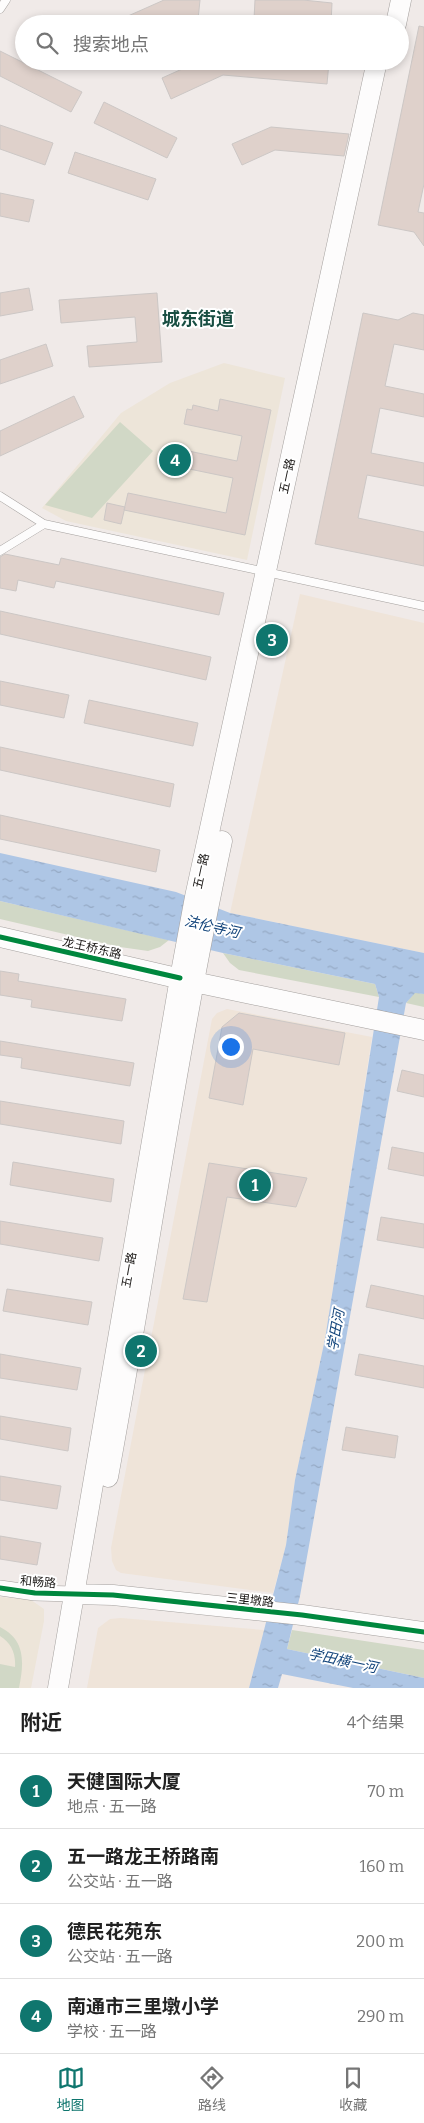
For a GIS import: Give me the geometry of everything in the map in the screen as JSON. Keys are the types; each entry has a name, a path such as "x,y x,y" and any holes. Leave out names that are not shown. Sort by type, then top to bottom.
{"main road":[{"path":"387,15 390,0"},
{"path":"398,15 401,0"},
{"name":"五一路","path":"69,1688 80,1594 202,900 272,573 375,70"},
{"name":"五一路","path":"272,573 386,70"},
{"name":"龙王桥东路","path":"0,937 187,980 424,1030"},
{"name":"五一路","path":"58,1688 80,1594"},
{"name":"三里墩路","path":"80,1594 302,1615 424,1632"}],"street":[{"name":"和畅路","path":"0,1588 36,1593 80,1594"}],"lane":[{"path":"0,10 6,0"},
{"path":"0,496 44,524 424,606"},
{"path":"0,551 44,524"}],"shaded area":[{"path":"224,363 285,378 247,560 66,521 42,508 121,413 170,383"},
{"path":"300,594 424,623 424,953 230,913"},
{"path":"227,1009 372,1037 325,1339 295,1480 286,1545 273,1593 121,1573 116,1570 112,1561 111,1548 212,1019 217,1013"},
{"path":"0,1597 31,1600 44,1609 44,1621 31,1688 0,1688"},
{"path":"121,1618 264,1630 249,1688 87,1688 98,1628 110,1619"}],"green space":[{"path":"120,422 153,451 92,518 45,505"},
{"path":"0,901 169,940 160,947 148,951 120,947 0,919"},
{"path":"223,953 375,984 379,997 239,970 230,963"},
{"path":"415,992 424,994 424,1007 406,1003"},
{"path":"0,1627 15,1638 19,1645 22,1670 19,1688 0,1688 0,1664 15,1667 15,1657 7,1642 0,1636"},
{"path":"292,1630 424,1650 424,1678 287,1649"}],"water":[{"path":"0,853 176,892 230,913 424,953 424,994 415,993 406,1003 300,1596 287,1649 424,1678 424,1688 353,1688 282,1674 278,1688 249,1688 286,1545 295,1480 325,1339 379,997 375,984 223,953 0,901"}],"building":[{"path":"164,0 200,0 198,15 130,15"},
{"path":"255,0 303,0 332,3 331,15 254,15"},
{"path":"419,26 424,27 424,184 418,212 424,213 424,246 414,232 378,225"},
{"path":"0,51 15,58 15,70 38,70 82,92 71,112 0,76"},
{"path":"180,70 328,70 327,84 223,75 171,99 162,78"},
{"path":"104,102 177,138 167,158 94,123"},
{"path":"0,125 53,143 45,165 0,149"},
{"path":"271,127 349,134 344,156 275,150 242,165 232,144"},
{"path":"75,152 156,179 148,200 68,173"},
{"path":"0,193 34,200 29,222 0,216"},
{"path":"29,288 33,310 0,316 0,293"},
{"path":"157,293 162,362 89,367 87,346 137,342 135,317 61,323 59,300"},
{"path":"363,313 398,320 413,313 424,315 424,350 394,344 385,386 424,394 424,417 380,408 371,453 424,463 424,486 367,475 358,518 424,532 424,566 315,544"},
{"path":"46,344 53,366 0,384 0,360"},
{"path":"74,396 84,417 0,456 0,431"},
{"path":"220,399 271,410 245,535 124,510 128,493 226,513 233,478 170,465 174,448 237,461 242,436 184,424 187,409 192,410 193,405 218,411"},
{"path":"107,503 125,507 121,524 104,520"},
{"path":"5,554 59,565 61,558 224,593 219,615 56,581 54,588 18,580 16,591 0,588 0,557"},
{"path":"0,611 211,657 206,680 0,634"},
{"path":"0,681 69,695 64,718 0,705"},
{"path":"89,700 198,723 193,746 84,723"},
{"path":"0,747 174,784 170,807 0,770"},
{"path":"0,815 160,850 156,872 0,839"},
{"path":"0,971 19,974 18,981 126,999 122,1021 31,1007 32,1000 0,995"},
{"path":"239,1013 345,1033 339,1065 253,1049 243,1105 209,1098 222,1027"},
{"path":"0,1041 134,1063 130,1086 21,1068 22,1058 0,1055"},
{"path":"402,1070 424,1075 424,1097 397,1091"},
{"path":"0,1101 124,1121 121,1144 0,1124"},
{"path":"392,1147 424,1153 424,1176 388,1169"},
{"path":"13,1162 114,1179 111,1202 10,1185"},
{"path":"209,1163 307,1178 296,1207 227,1197 207,1302 183,1299"},
{"path":"381,1217 424,1224 424,1248 377,1240"},
{"path":"0,1221 103,1238 99,1261 0,1244"},
{"path":"371,1285 424,1296 424,1319 366,1307"},
{"path":"7,1289 92,1302 88,1325 3,1311"},
{"path":"0,1354 81,1368 77,1390 0,1378"},
{"path":"359,1354 424,1366 424,1388 355,1375"},
{"path":"0,1416 71,1428 68,1451 0,1439"},
{"path":"346,1427 398,1436 395,1458 342,1450"},
{"path":"0,1476 61,1486 57,1509 0,1500"},
{"path":"0,1536 41,1543 37,1565 0,1559"}],"cycle path":[{"path":"0,937 180,978"},
{"path":"0,1588 35,1593 113,1595 302,1615 424,1632"}],"place":[{"name":"南通市三里墩小学","path":"175,460"},
{"name":"德民花苑东","path":"272,640"},
{"name":"天健国际大厦","path":"255,1185"},
{"name":"五一路龙王桥路南","path":"141,1351"}],"district":[{"name":"城东街道","path":"198,319"}],"water label":[{"name":"法伦寺河","path":"212,927"},
{"name":"学田河","path":"336,1330"},
{"name":"学田横一河","path":"343,1661"}]}
